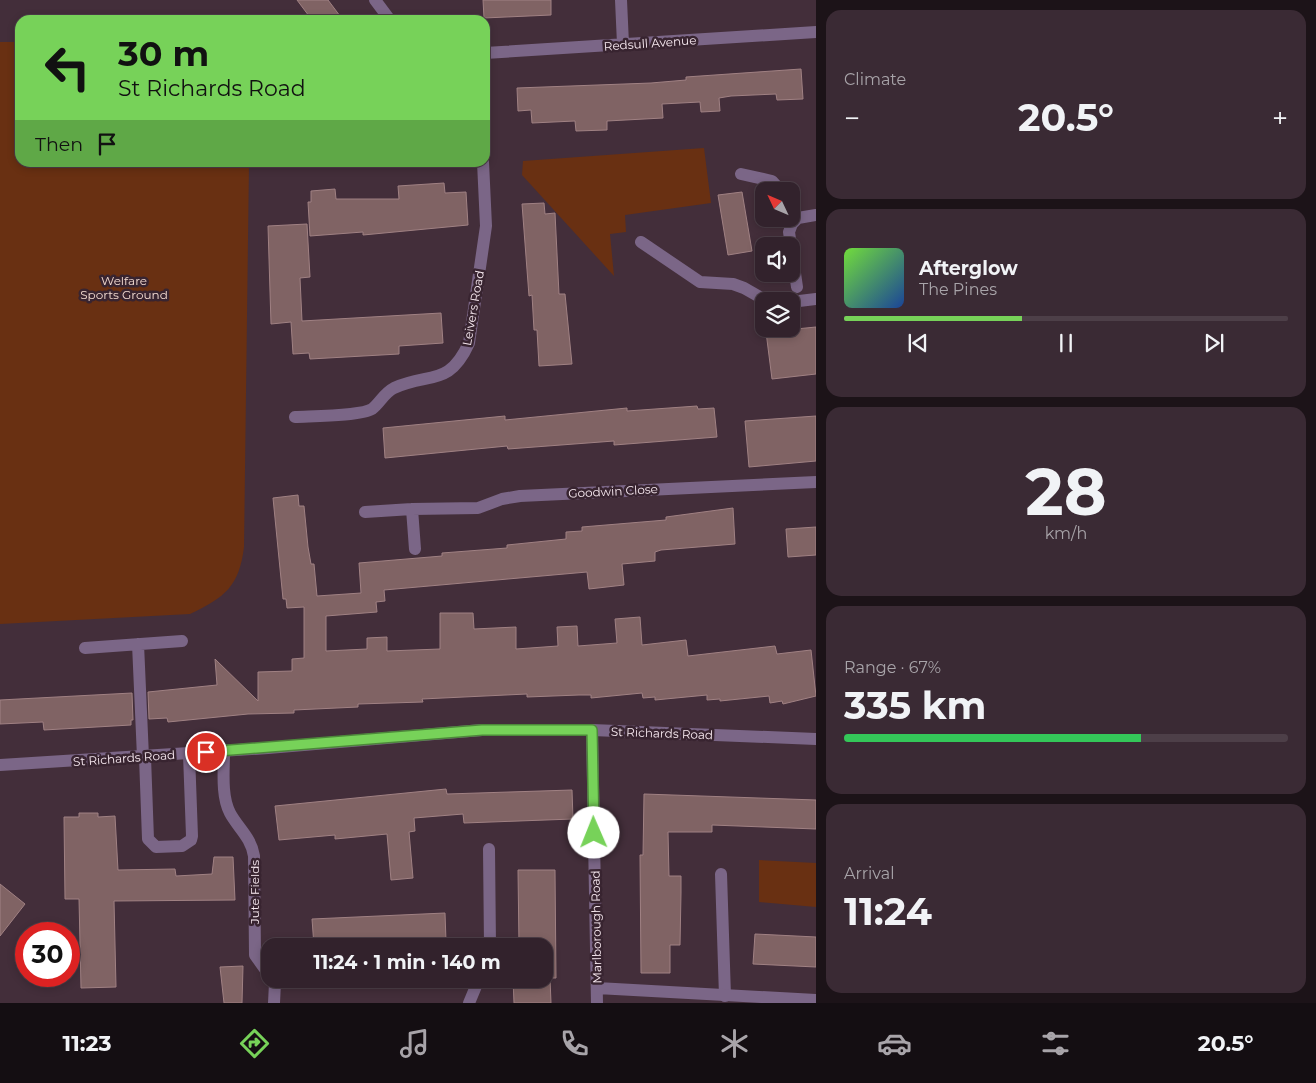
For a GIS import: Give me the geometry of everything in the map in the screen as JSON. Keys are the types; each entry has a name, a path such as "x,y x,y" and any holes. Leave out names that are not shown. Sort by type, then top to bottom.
{"street":[{"path":"375,0 386,15"},
{"path":"621,0 623,44"},
{"name":"Redsull Avenue","path":"490,53 816,32"},
{"name":"Leivers Road","path":"295,417 361,412 371,409 385,394 395,388 437,378 452,370 462,358 469,343 486,226 483,167"},
{"path":"741,174 773,182"},
{"path":"800,217 816,215"},
{"path":"790,228 789,232 797,287"},
{"path":"641,242 700,282 733,284 755,294"},
{"path":"800,301 816,299"},
{"name":"Goodwin Close","path":"365,512 412,508 478,508 502,499 520,496 816,482"},
{"path":"412,508 415,549"},
{"path":"85,648 182,641"},
{"path":"138,644 148,839 156,847 182,846 191,840 189,754"},
{"name":"St Richards Road","path":"0,765 189,754 482,730 592,730 816,739"},
{"name":"Marlborough Road","path":"592,730 597,1003"},
{"name":"Jute Fields","path":"224,751 226,802 229,812 252,844 254,856 255,955 261,963"},
{"path":"489,849 490,938"},
{"path":"720,874 725,996"},
{"path":"273,988 274,1003"},
{"path":"469,1003 475,988"},
{"path":"597,988 816,1000"}],"green space":[{"name":"Welfare Sports Ground","path":"0,42 15,42 15,167 249,167 244,547 238,572 228,589 212,602 190,614 0,624"},
{"path":"704,148 711,203 625,215 626,232 610,234 614,276 522,175 523,161"},
{"path":"759,860 816,863 816,907 759,902"}],"building":[{"path":"297,0 328,0 339,15 308,15"},
{"path":"483,0 551,0 551,15 490,18 490,15 484,15"},
{"path":"801,69 803,99 777,100 776,94 731,96 719,98 720,111 701,112 700,102 662,104 663,118 607,121 607,130 576,131 575,121 532,123 531,110 518,111 517,88 651,83 686,80 686,77"},
{"path":"444,183 445,193 466,192 468,225 363,235 363,232 310,236 308,202 311,202 311,191 335,189 336,199 399,199 398,186"},
{"path":"742,192 752,251 728,255 718,195"},
{"path":"544,203 545,214 555,213 559,294 565,294 572,364 539,366 537,330 534,330 532,295 529,296 522,204"},
{"path":"307,224 310,277 300,278 302,321 441,313 443,343 399,346 399,354 310,359 309,353 293,354 291,322 271,324 268,226"},
{"path":"816,327 816,374 772,379 767,337 800,337 800,329"},
{"path":"697,406 698,409 714,408 717,437 614,445 614,441 508,449 507,446 385,458 383,428 505,416 505,420 627,408 627,411"},
{"path":"816,416 816,461 749,467 745,421"},
{"path":"298,495 299,506 304,506 308,547 311,564 314,564 317,596 361,593 359,563 442,556 442,553 507,548 507,545 566,539 566,532 582,531 582,527 666,520 666,517 733,508 735,544 661,550 655,552 655,561 622,564 624,585 589,589 587,572 384,590 385,601 376,602 377,612 326,616 326,651 367,649 367,638 387,637 387,651 440,649 440,613 473,613 474,629 516,627 516,649 558,646 557,627 577,626 578,646 617,643 615,619 640,617 642,645 686,640 688,656 775,646 777,654 811,650 816,696 783,704 782,701 770,703 769,696 720,701 720,699 707,700 707,695 655,700 655,697 643,698 642,693 591,698 591,695 527,697 527,694 422,699 423,702 358,704 358,707 294,710 294,713 248,714 168,722 167,718 149,719 148,692 217,685 215,659 258,701 258,672 292,671 292,659 304,658 304,607 287,608 286,599 283,599 273,498"},
{"path":"816,527 816,555 788,557 786,529"},
{"path":"132,693 133,720 131,720 131,725 44,730 43,722 0,724 0,700"},
{"path":"446,789 447,794 572,790 573,819 464,823 463,814 414,818 415,831 409,832 413,878 391,880 387,834 335,839 335,835 279,840 275,806"},
{"path":"644,794 816,800 816,829 712,825 712,832 668,832 669,876 681,876 680,945 670,945 670,973 641,973 640,855 643,855"},
{"path":"79,813 98,813 98,817 115,816 118,870 175,869 176,876 212,874 214,857 233,857 235,900 114,901 116,987 81,988 79,899 65,899 64,817 79,817"},
{"path":"518,870 555,870 556,978 553,978 553,938 519,938"},
{"path":"0,884 25,904 0,936"},
{"path":"445,913 446,938 313,938 312,919"},
{"path":"755,934 816,937 816,967 753,964"},
{"path":"243,966 242,1003 224,1003 220,967"},
{"path":"513,988 550,988 551,1003 514,1003"}],"route":[{"path":"206,752 482,730 592,730 594,833"}]}
